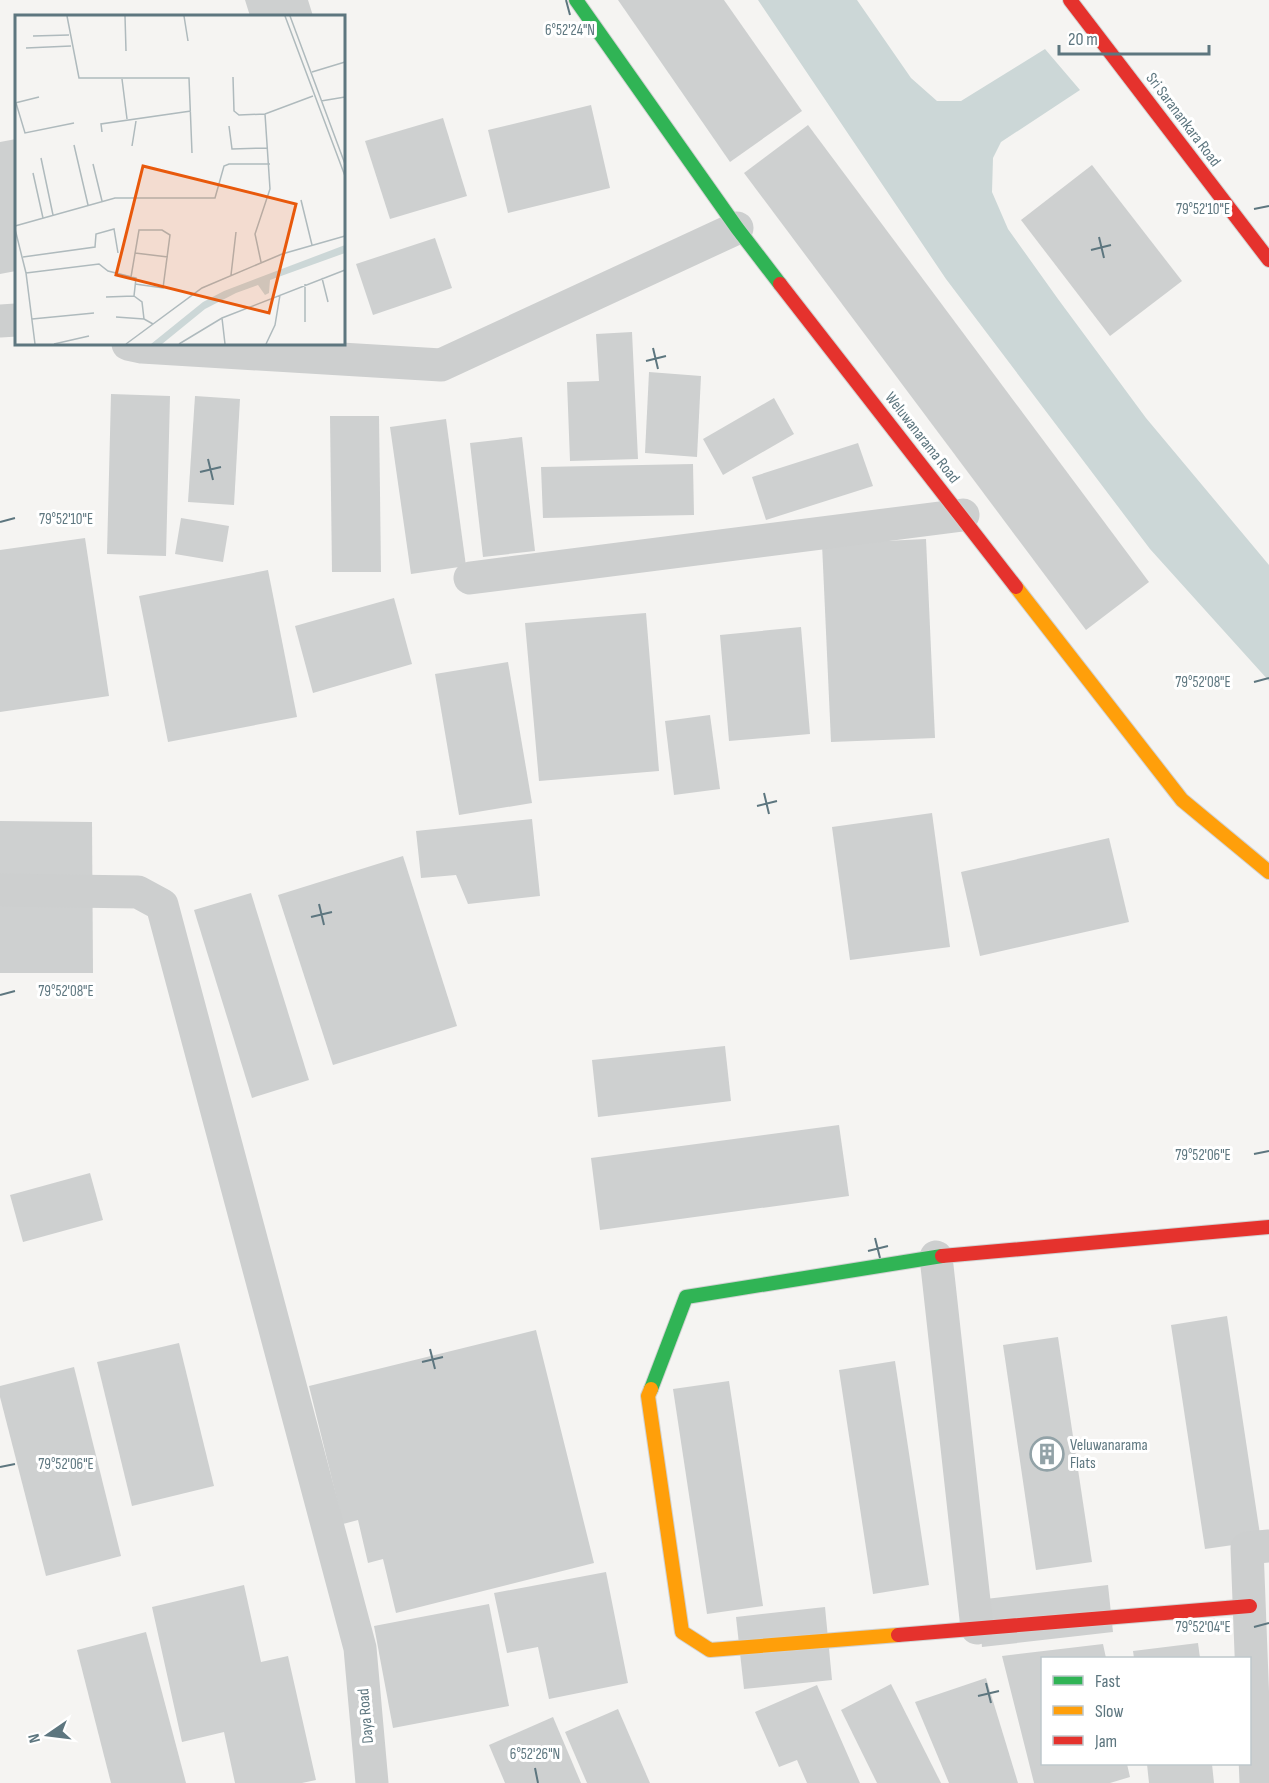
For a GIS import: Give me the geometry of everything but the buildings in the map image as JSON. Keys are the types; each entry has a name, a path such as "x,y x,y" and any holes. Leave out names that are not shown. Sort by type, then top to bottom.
{"street":[{"name":"Weluwanarama Road","path":"576,0 737,228 963,515 1182,800 1269,872"},
{"name":"Sri Saranankara Road","path":"1070,0 1269,260"},
{"path":"133,345 441,365 737,228"},
{"path":"0,321 15,320"},
{"path":"470,578 963,515"},
{"name":"Daya Road","path":"0,890 138,892 162,905 360,1648 372,1783"},
{"path":"1250,1606 710,1650 682,1632 648,1396 686,1297 936,1257 1269,1227"},
{"path":"936,1257 977,1628"},
{"path":"1256,1783 1247,1548 1269,1546"}],"shaded area":[{"path":"758,0 857,0 911,78 937,101 961,101 1045,49 1080,90 1001,142 993,158 992,192 1008,229 1146,418 1269,565 1269,681 1150,549 946,279"}],"traffic: fast":[{"path":"576,0 737,228 780,284"},
{"path":"651,1389 686,1297 942,1256"}],"traffic: slow":[{"path":"1016,587 1182,800 1269,872"},
{"path":"651,1389 648,1396 682,1632 710,1650 898,1635"}],"traffic: jam":[{"path":"1070,0 1269,260"},
{"path":"780,284 1016,587"},
{"path":"942,1256 1269,1227"},
{"path":"898,1635 1250,1606"}],"place":[{"name":"Veluwanarama Flats","path":"1047,1454"}]}
